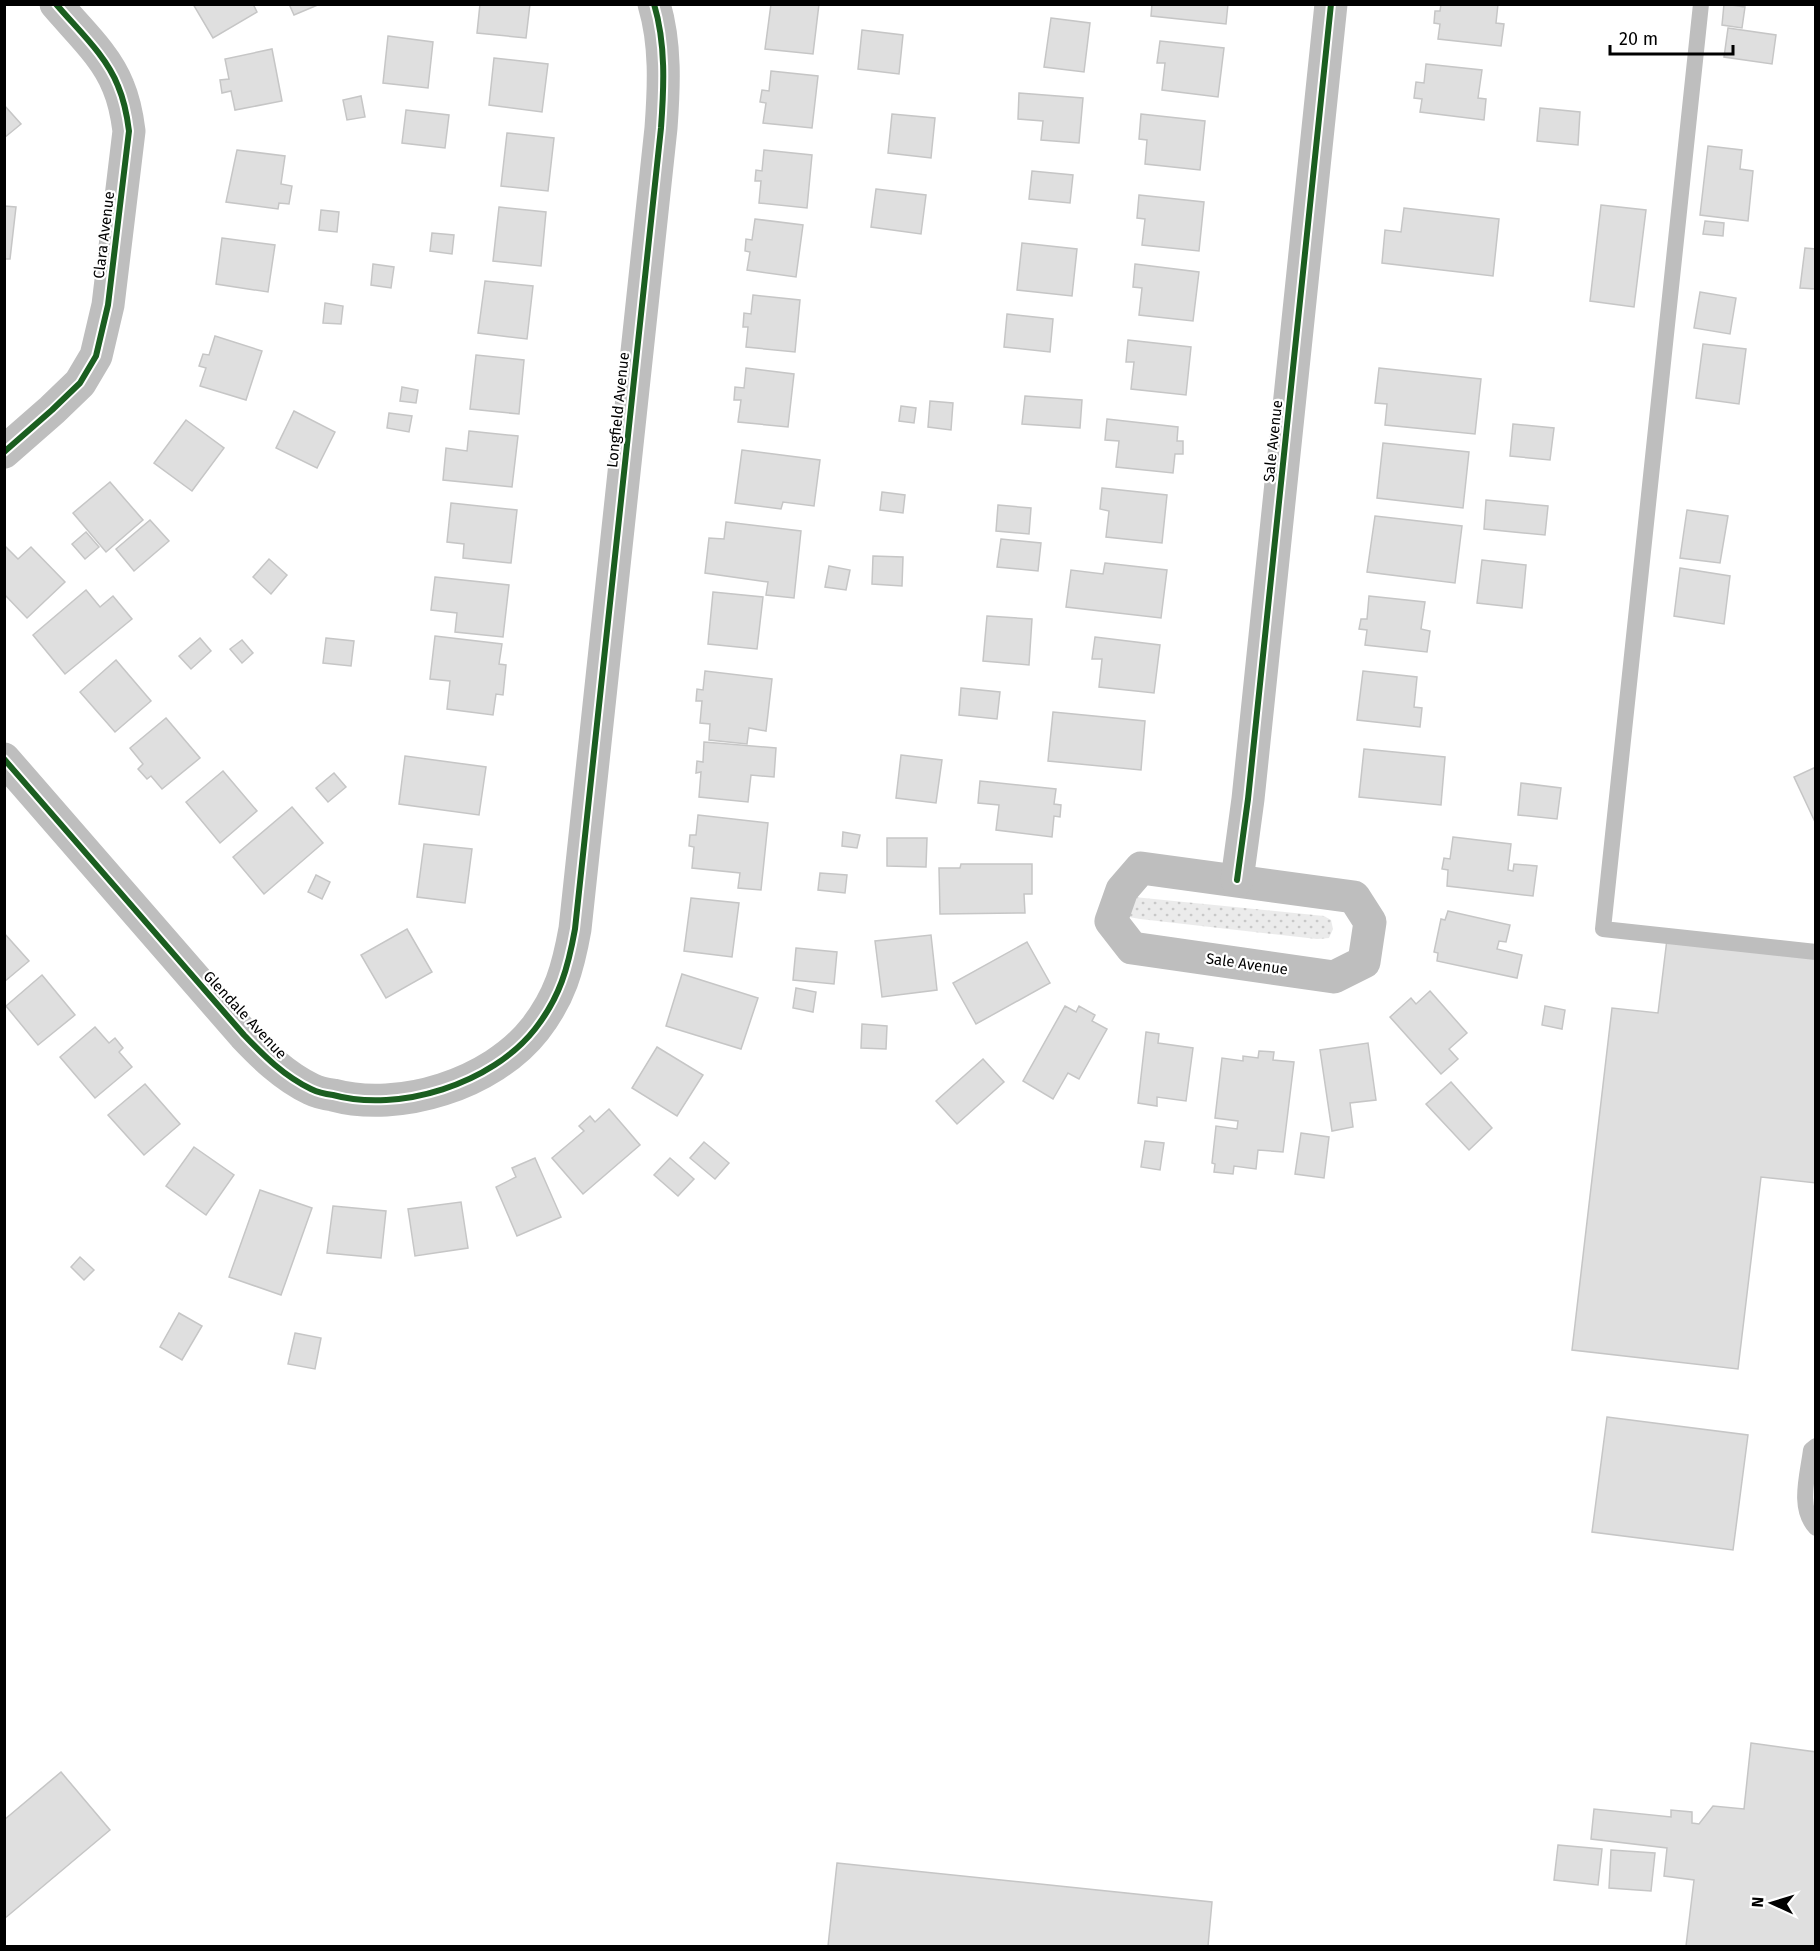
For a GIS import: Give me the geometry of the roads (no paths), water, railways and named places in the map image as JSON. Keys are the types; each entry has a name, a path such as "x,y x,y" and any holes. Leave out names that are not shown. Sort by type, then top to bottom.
{"street":[{"name":"Clara Avenue","path":"4,452 80,383 96,356 108,305 129,131 126,108 117,83 101,57 56,4"},
{"name":"Longfield Avenue","path":"586,819 661,128 664,82 659,21 654,4"},
{"name":"Sale Avenue","path":"1237,880 1248,799 1331,4"},
{"name":"Glendale Avenue","path":"4,759 236,1026 273,1065 312,1090 348,1099 380,1101 413,1098 458,1084 502,1060 535,1029 552,1003 568,967 575,929 586,819"},
{"name":"Sale Avenue","path":"1141,868 1237,880 1354,897 1370,922 1364,962 1334,977 1132,948 1111,921 1122,890 1141,868"}],"lane":[{"path":"1701,4 1602,929 1815,952"},
{"path":"1815,1446 1811,1450 1804,1507 1809,1521 1815,1528"}]}
